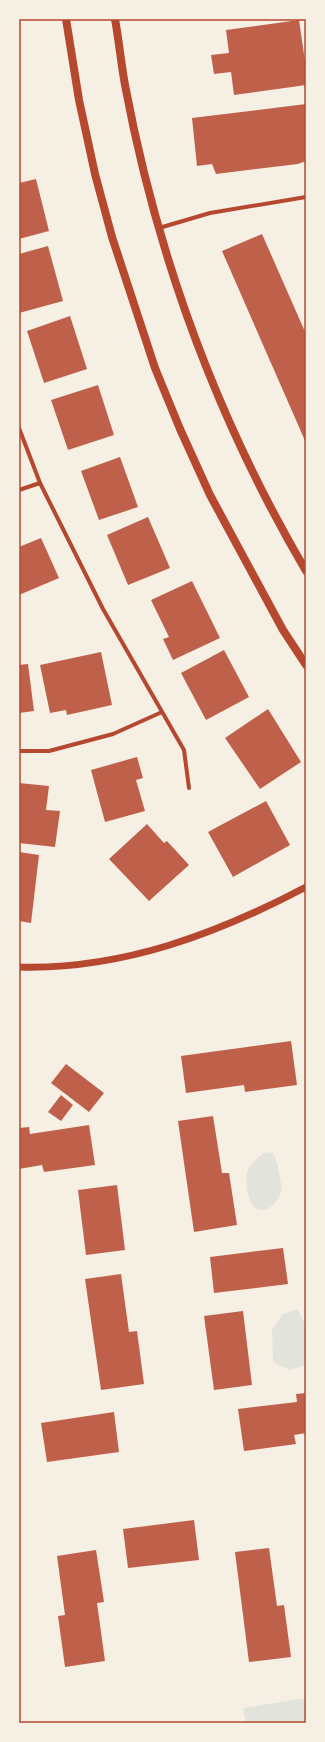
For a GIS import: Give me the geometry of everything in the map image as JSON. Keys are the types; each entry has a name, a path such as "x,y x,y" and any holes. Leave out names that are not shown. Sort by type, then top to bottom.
{"main road":[{"path":"66,19 79,100 95,174 112,237 155,368 180,429 210,495 283,630 306,665"},
{"path":"115,19 125,85 159,228 185,311 214,387 246,458 279,524 306,571"}],"street":[{"path":"159,228 210,213 306,197"},
{"path":"19,428 40,482 103,609 184,750 189,788"},
{"path":"19,490 40,482"},
{"path":"19,751 49,751 106,736 162,712"},
{"path":"19,967 39,968 85,965 118,960 206,933 239,920 306,887"}],"shaded area":[{"path":"265,1152 273,1153 275,1157 282,1190 272,1206 260,1210 252,1204 249,1198 247,1174 254,1162"},
{"path":"298,1309 306,1326 306,1365 290,1370 273,1362 272,1330 283,1314"},
{"path":"306,1698 306,1723 246,1723 243,1708"}],"building":[{"path":"299,20 306,68 306,85 234,95 231,72 214,74 211,55 229,53 226,30"},
{"path":"306,104 306,161 298,164 216,174 212,164 197,166 192,118"},
{"path":"36,179 49,231 19,239 19,183"},
{"path":"262,234 306,334 306,443 222,251"},
{"path":"48,246 63,301 19,313 19,254"},
{"path":"70,316 87,369 44,383 27,331"},
{"path":"98,385 114,435 68,450 51,400"},
{"path":"120,457 138,507 99,520 81,471"},
{"path":"148,517 170,568 128,585 107,535"},
{"path":"41,538 59,578 19,595 19,547"},
{"path":"192,581 220,638 173,660 163,639 169,637 151,600"},
{"path":"224,650 249,697 206,720 181,673"},
{"path":"101,652 112,705 67,715 66,710 50,713 40,665"},
{"path":"28,664 34,711 19,713 19,665"},
{"path":"268,709 301,762 260,789 225,738"},
{"path":"137,757 143,778 136,780 145,811 105,822 91,770"},
{"path":"19,783 49,786 46,810 60,811 55,847 19,843"},
{"path":"266,801 290,845 233,877 208,832"},
{"path":"147,824 164,843 167,841 189,865 149,901 109,859"},
{"path":"19,852 39,855 31,923 19,921"},
{"path":"291,1041 297,1085 245,1092 244,1085 186,1093 181,1056"},
{"path":"66,1064 104,1093 89,1112 51,1083"},
{"path":"61,1095 73,1105 61,1121 48,1112"},
{"path":"213,1116 222,1173 229,1173 237,1225 194,1232 178,1121"},
{"path":"89,1125 95,1165 44,1172 42,1165 19,1169 19,1128 29,1127 30,1134"},
{"path":"117,1185 125,1250 86,1255 78,1190"},
{"path":"283,1248 288,1284 214,1293 210,1257"},
{"path":"121,1274 129,1332 137,1331 144,1384 101,1390 85,1279"},
{"path":"243,1311 252,1385 214,1390 204,1316"},
{"path":"306,1393 306,1433 294,1435 296,1444 244,1451 238,1409 297,1402 296,1394"},
{"path":"114,1412 119,1452 47,1462 41,1423"},
{"path":"194,1520 199,1560 128,1568 123,1529"},
{"path":"269,1548 277,1606 284,1605 291,1657 249,1662 235,1552"},
{"path":"96,1550 104,1602 97,1603 105,1661 65,1667 58,1616 65,1615 57,1556"}]}
